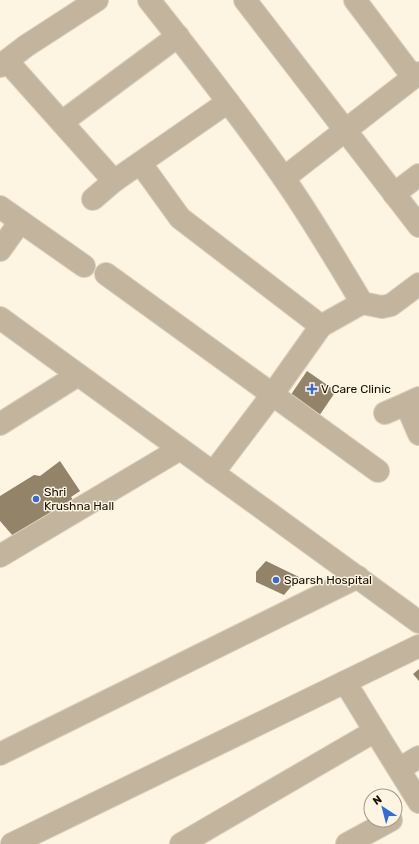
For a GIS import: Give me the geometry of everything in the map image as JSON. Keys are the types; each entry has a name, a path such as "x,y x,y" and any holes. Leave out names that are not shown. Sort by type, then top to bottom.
{"street":[{"path":"97,0 26,46 4,63 62,122 114,182"},
{"path":"245,0 419,226"},
{"path":"284,178 416,75 355,0"},
{"path":"152,1 284,178 362,303"},
{"path":"62,122 178,36"},
{"path":"93,199 114,182 228,102"},
{"path":"141,164 180,218 321,326"},
{"path":"394,194 419,175"},
{"path":"0,207 84,266"},
{"path":"0,250 20,222"},
{"path":"106,274 378,471"},
{"path":"213,473 272,395 321,326 362,303 382,308 391,305 419,284"},
{"path":"0,318 419,622"},
{"path":"0,424 78,376"},
{"path":"385,413 412,401 419,434"},
{"path":"0,556 180,449"},
{"path":"0,754 358,578"},
{"path":"12,844 419,646"},
{"path":"345,682 419,803 403,813"},
{"path":"180,844 375,731"},
{"path":"399,769 419,757"},
{"path":"353,843 378,828"},
{"path":"0,840 3,844"}],"building":[{"path":"307,371 336,391 319,416 290,396"},
{"name":"Shri Krushna Hall","path":"60,461 80,491 71,497 73,500 13,536 0,521 0,496 34,475 40,476"},
{"name":"Sparsh Hospital","path":"266,561 299,577 284,595 256,582 256,572"},
{"path":"419,669 419,681 413,674"}],"place":[{"name":"V Care Clinic","path":"312,389"},
{"name":"Shri Krushna Hall","path":"36,499"},
{"name":"Sparsh Hospital","path":"276,580"}]}
